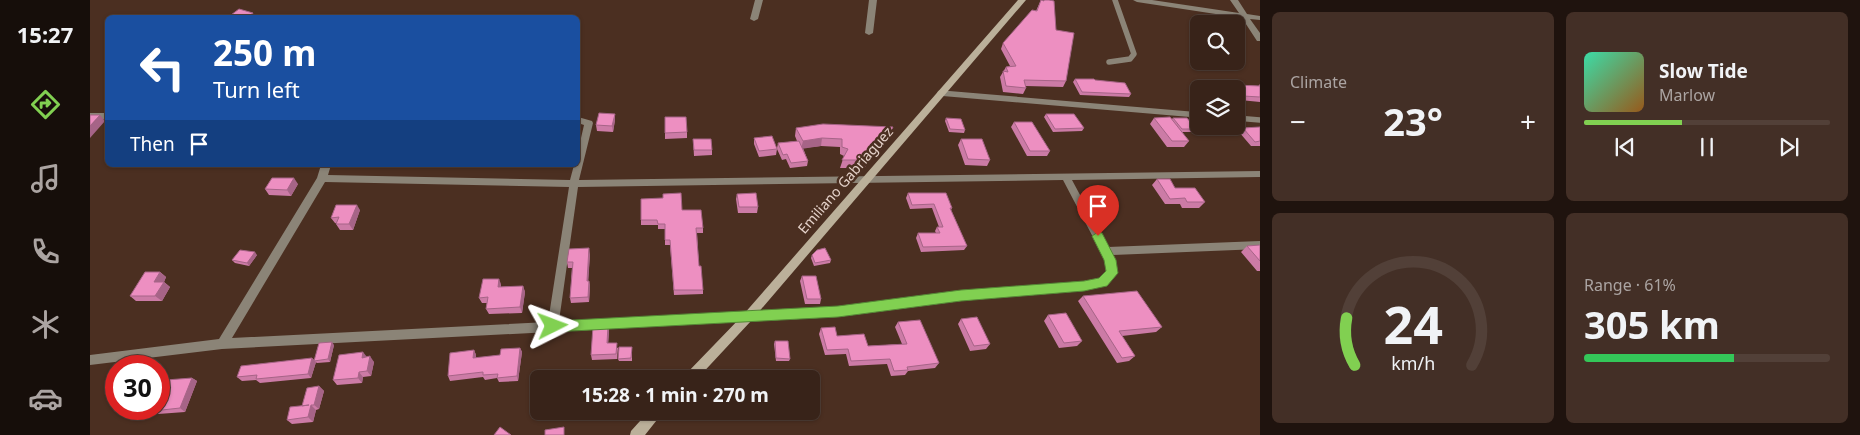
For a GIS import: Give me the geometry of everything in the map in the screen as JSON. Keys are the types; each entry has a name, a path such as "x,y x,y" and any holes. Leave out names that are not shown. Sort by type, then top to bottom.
{"main road":[{"name":"Emiliano Gabriaguez","path":"698,370 747,318 865,178 1022,0"},
{"path":"636,435 650,420"}],"street":[{"path":"754,19 760,0"},
{"path":"869,33 873,0"},
{"path":"1138,0 1244,15"},
{"path":"1234,0 1244,15"},
{"path":"1245,15 1260,18"},
{"path":"1245,17 1260,40"},
{"path":"90,116 105,116"},
{"path":"580,121 589,123 580,159"},
{"path":"222,344 322,178 325,167"},
{"path":"553,326 578,167"},
{"path":"322,178 574,183 1260,174"},
{"path":"90,360 222,344 838,312 961,296 1084,286 1102,282 1112,273 1110,260 1065,176"},
{"path":"1106,251 1260,245"}],"lane":[{"path":"1108,62 1130,59 1134,54 1115,0"},
{"path":"940,93 1190,114"},
{"path":"1245,119 1260,120"}],"building":[{"path":"1041,0 1054,1 1056,30 1074,33 1066,81 1024,80 1026,88 1006,86 1003,71 1008,72 1006,67 1016,66 1003,43 1032,10 1037,11"},
{"path":"239,9 253,13 250,15 231,15"},
{"path":"1075,79 1094,79 1125,83 1131,94 1082,92"},
{"path":"1245,85 1260,86 1260,97 1245,96"},
{"path":"599,113 615,114 612,126 596,125"},
{"path":"1046,114 1074,114 1084,128 1055,129"},
{"path":"90,115 100,115 90,126"},
{"path":"665,117 686,117 687,132 665,133"},
{"path":"1170,117 1189,141 1172,141 1154,118"},
{"path":"946,118 961,119 965,130 950,129"},
{"path":"1173,118 1187,118 1190,122 1190,129 1182,129"},
{"path":"1014,122 1032,122 1050,151 1030,151"},
{"path":"823,124 893,127 885,141 867,160 842,160 848,149 842,147 842,139 822,138 803,141 796,128"},
{"path":"1260,127 1260,141 1255,142 1245,128"},
{"path":"772,136 777,149 759,151 754,138"},
{"path":"693,139 711,139 712,150 694,150"},
{"path":"961,139 982,139 990,160 968,159"},
{"path":"799,141 808,161 791,163 787,154 783,155 778,143"},
{"path":"272,178 294,178 287,190 265,189"},
{"path":"1157,179 1170,179 1175,188 1195,188 1205,202 1187,202 1185,198 1170,199"},
{"path":"681,193 682,210 701,210 703,228 696,228 703,290 674,290 670,240 665,240 665,224 658,224 657,220 641,220 641,199 663,198 663,194"},
{"path":"756,193 758,207 739,207 737,194"},
{"path":"908,193 946,193 952,208 950,208 967,246 923,247 918,233 940,233 937,227 943,227 934,204 912,205"},
{"path":"336,205 357,205 349,224 336,224 339,217 331,218"},
{"path":"1260,245 1260,261 1247,246"},
{"path":"589,248 588,297 570,298 573,262 567,262 569,249"},
{"path":"825,248 831,260 815,263 812,255 817,250"},
{"path":"240,250 255,252 247,263 232,260"},
{"path":"145,272 160,272 154,282 164,282 155,296 130,296"},
{"path":"802,276 816,276 821,299 807,299"},
{"path":"483,279 499,279 498,287 523,286 520,307 486,309 488,297 479,298"},
{"path":"1137,291 1162,327 1119,331 1135,356 1122,358 1083,296"},
{"path":"1066,313 1082,341 1064,343 1048,315"},
{"path":"977,317 990,344 974,346 961,319"},
{"path":"920,320 939,363 907,367 908,370 894,371 890,359 851,361 848,349 827,350 821,328 835,327 837,336 864,334 868,346 907,344 898,322"},
{"path":"593,326 608,326 607,343 617,343 616,354 591,355"},
{"path":"775,341 788,341 790,359 776,358"},
{"path":"332,342 328,359 314,361 319,343"},
{"path":"619,347 632,347 631,358 618,359"},
{"path":"520,348 517,376 497,378 498,374 483,375 483,372 448,376 450,353 474,350 473,358 500,355 501,349"},
{"path":"363,352 362,358 370,356 367,371 359,372 358,378 333,380 339,355"},
{"path":"312,358 308,374 256,379 257,375 237,377 241,366"},
{"path":"192,378 180,408 170,409 170,380"},
{"path":"319,386 314,405 311,405 308,417 287,420 290,407 302,406 307,388"},
{"path":"500,427 511,435 494,435"},
{"path":"564,427 564,435 545,435 545,430"}],"route":[{"path":"553,326 747,318 838,312 961,296 1084,286 1102,282 1112,273 1110,260 1098,236"}]}
